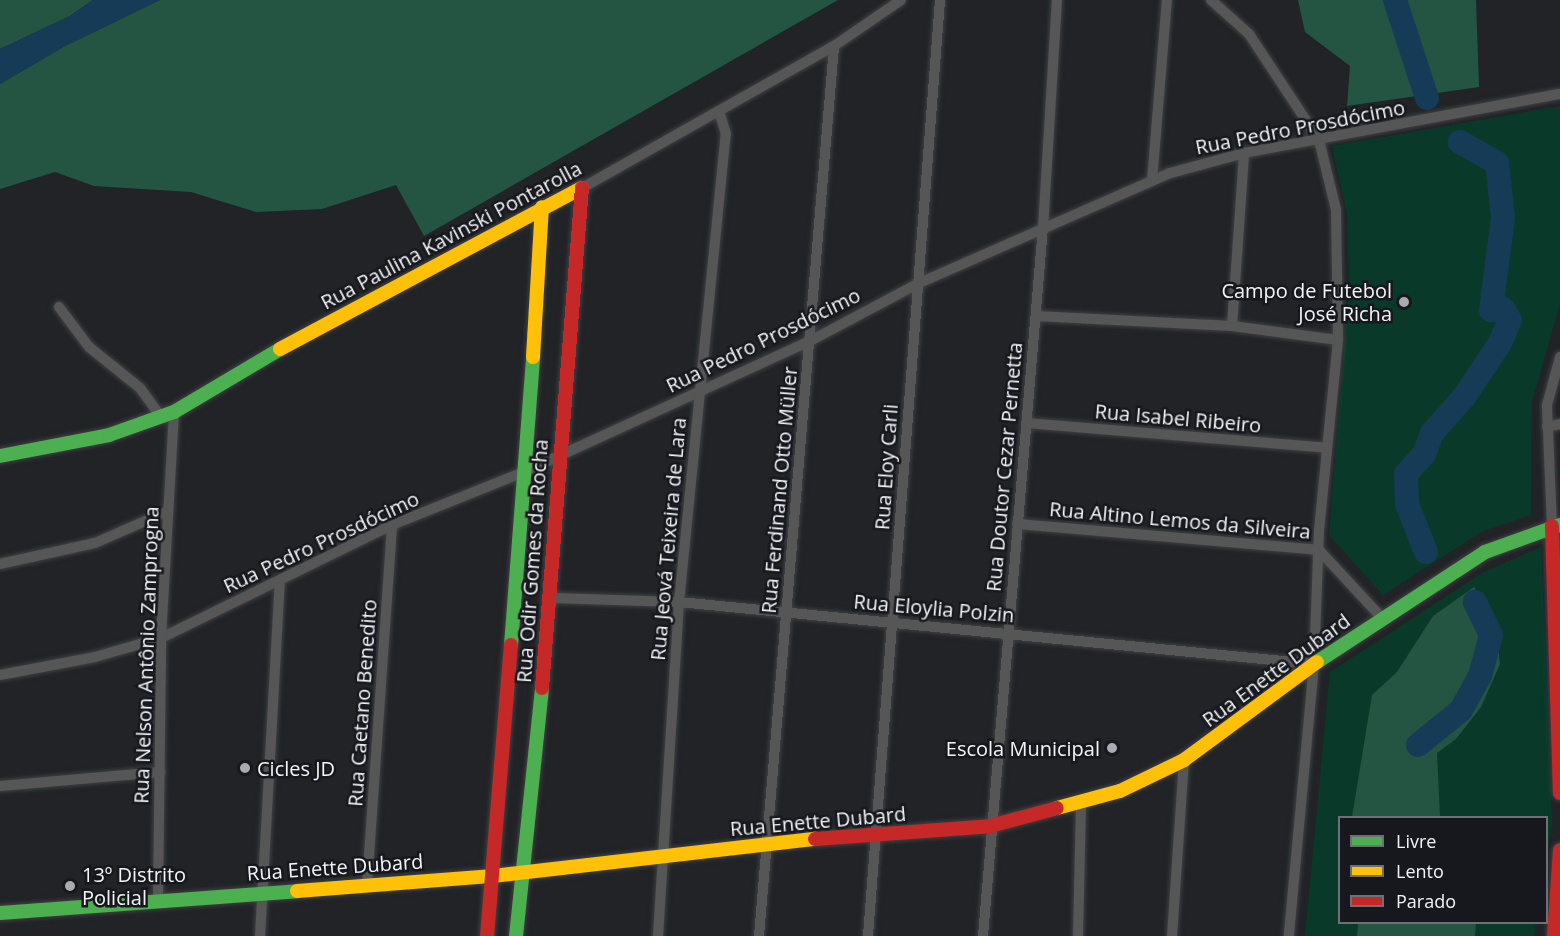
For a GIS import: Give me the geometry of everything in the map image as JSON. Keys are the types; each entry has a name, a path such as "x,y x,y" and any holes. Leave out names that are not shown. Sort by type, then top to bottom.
{"street":[{"name":"Rua Paulina Kavinski Pontarolla","path":"0,456 109,435 167,414 283,347 542,207 582,188 719,111 834,46 901,0"},
{"name":"Rua Eloy Carli","path":"868,936 879,835 917,284 940,0"},
{"name":"Rua Doutor Cezar Pernetta","path":"983,936 990,826 1043,228 1057,0"},
{"path":"1152,180 1167,0"},
{"path":"1211,0 1249,34 1319,140 1336,210 1338,340 1319,550 1314,664 1289,936"},
{"name":"Rua Ferdinand Otto Müller","path":"759,936 834,46"},
{"name":"Rua Pedro Prosdócimo","path":"0,675 95,657 161,638 392,525 560,456 810,342 917,284 1152,180 1244,153 1560,94"},
{"name":"Rua Jeová Teixeira de Lara","path":"658,936 666,855 679,603 698,392 726,134 719,111"},
{"path":"1232,326 1244,153"},
{"name":"Rua Odir Gomes da Rocha","path":"516,936 525,872 550,598 582,188"},
{"name":"Rua Odir Gomes da Rocha","path":"487,936 526,471 542,207"},
{"path":"59,307 90,347 140,388 167,414"},
{"path":"1036,316 1232,326 1338,340"},
{"path":"1560,357 1547,405 1546,427 1556,525 1560,793"},
{"name":"Rua Nelson Antônio Zamprogna","path":"158,898 161,638 168,511 167,414"},
{"name":"Rua Isabel Ribeiro","path":"1026,423 1327,448"},
{"path":"1546,427 1560,424"},
{"path":"0,564 95,543 168,511"},
{"name":"Rua Altino Lemos da Silveira","path":"1017,524 1319,550 1382,618"},
{"name":"Rua Caetano Benedito","path":"367,884 392,525"},
{"name":"Rua Enette Dubard","path":"0,913 158,898 492,876 766,843 990,826 1120,791 1184,760 1314,664 1485,552 1556,525"},
{"path":"260,936 280,581"},
{"name":"Rua Eloylia Polzin","path":"550,598 679,603 786,612 1314,664"},
{"path":"1172,936 1184,760"},
{"path":"0,786 160,772"},
{"path":"1078,936 1080,802"},
{"path":"1554,936 1560,850"}],"green space":[{"path":"0,0 93,0 70,16 0,49"},
{"path":"160,0 838,0 424,236 396,185 322,209 256,212 191,192 94,186 55,172 0,189 0,84 65,46"},
{"path":"1298,0 1476,0 1479,87 1347,106 1350,66 1305,32"},
{"path":"1560,106 1560,303 1532,402 1531,515 1483,531 1383,595 1329,535 1349,289 1347,214 1332,146"},
{"path":"1541,547 1552,822 1548,850 1548,816 1338,816 1338,924 1536,924 1534,936 1305,936 1330,672 1482,573"},
{"path":"1474,587 1495,618 1500,664 1481,707 1456,739 1437,753 1440,816 1352,816 1372,695 1397,672 1433,616"},
{"path":"1358,924 1476,924 1475,936 1357,936"}],"water":[{"path":"93,0 160,0 65,46 0,84 0,49 70,16"}],"waterway":[{"path":"1395,0 1427,98"},
{"path":"1426,552 1407,504 1406,474 1424,454 1432,433 1464,397 1500,343 1510,320 1503,309 1491,310 1503,218 1497,163 1460,142"},
{"path":"1418,745 1461,710 1480,676 1491,635 1475,602"}],"traffic: fast":[{"path":"0,456 109,435 174,412 280,349"},
{"path":"511,645 533,357"},
{"path":"1317,662 1485,552 1560,525"},
{"path":"516,936 542,688"},
{"path":"0,913 297,891"}],"traffic: slow":[{"path":"280,349 582,188"},
{"path":"533,357 542,207"},
{"path":"1057,808 1120,791 1184,760 1317,662"},
{"path":"297,891 493,876 815,839"}],"traffic: jam":[{"path":"542,688 582,188"},
{"path":"1552,526 1560,793"},
{"path":"487,936 511,645"},
{"path":"815,839 990,826 1057,808"},
{"path":"1554,936 1560,850"}],"place":[{"name":"Campo de Futebol José Richa","path":"1404,302"},
{"name":"Escola Municipal","path":"1112,748"},
{"name":"Cicles JD","path":"245,768"},
{"name":"13º Distrito Policial","path":"70,886"}]}
